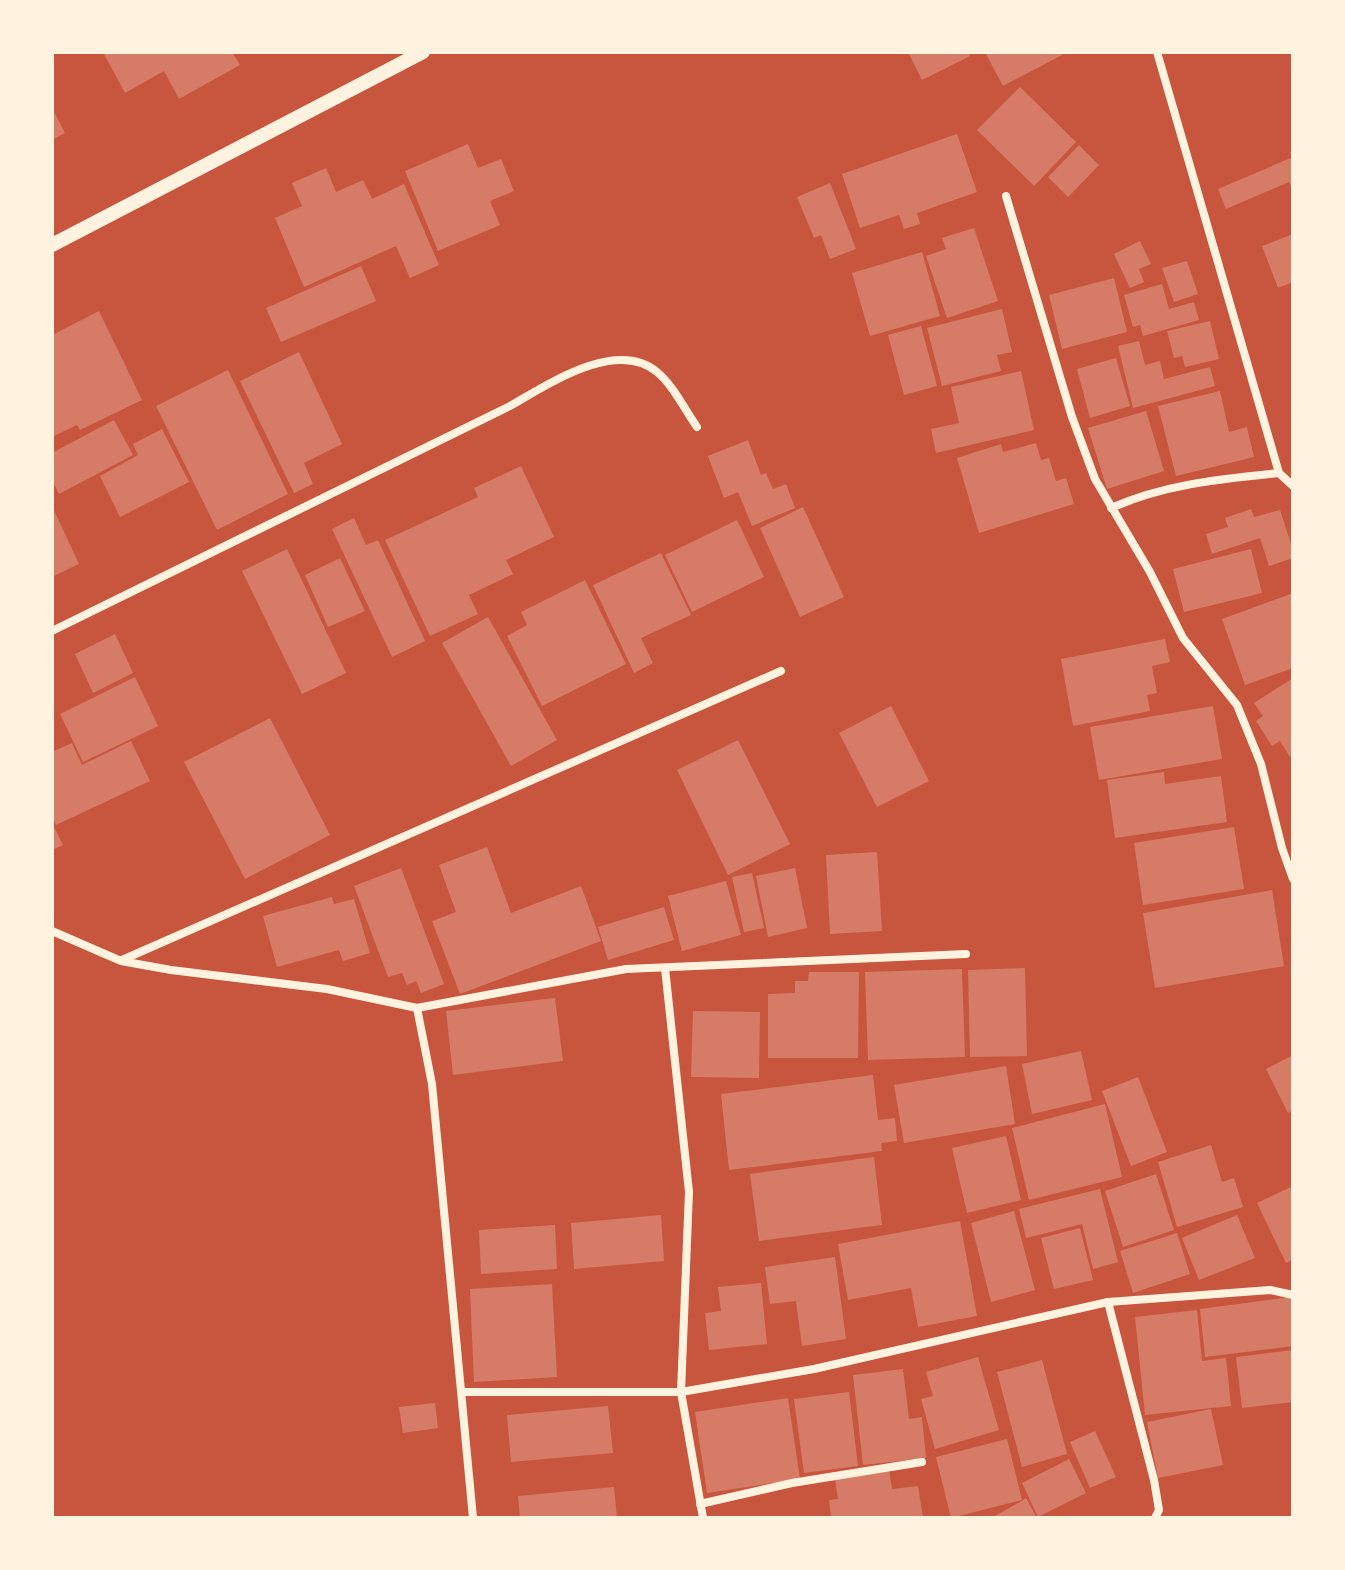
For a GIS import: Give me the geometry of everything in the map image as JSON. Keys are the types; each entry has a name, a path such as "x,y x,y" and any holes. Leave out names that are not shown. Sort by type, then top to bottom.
{"street":[{"path":"52,245 423,52"},
{"path":"1157,52 1279,473 1293,486"},
{"path":"1006,196 1072,417 1095,479 1150,572 1183,638 1237,705 1261,764 1293,879"},
{"path":"52,631 510,406 572,372 603,363 630,360 646,364 660,374 697,427"},
{"path":"1111,508 1139,496 1203,480 1279,473"},
{"path":"121,961 781,671"},
{"path":"52,931 121,961 327,989 417,1008 626,969 966,954"},
{"path":"665,968 689,1192 681,1392 703,1518"},
{"path":"417,1008 432,1084 473,1518"},
{"path":"462,1392 681,1392 814,1369 1108,1302 1270,1290 1293,1295"},
{"path":"1108,1302 1154,1480 1159,1510 1155,1518"},
{"path":"700,1504 792,1483 922,1462"}],"building":[{"path":"103,52 232,52 240,65 179,99 164,71 125,93"},
{"path":"908,52 968,52 970,56 922,80"},
{"path":"1061,52 1062,55 1003,86 986,54"},
{"path":"1020,87 1076,142 1034,186 977,130"},
{"path":"52,108 65,133 52,140"},
{"path":"957,134 977,192 917,213 920,224 904,229 899,215 860,228 842,174"},
{"path":"468,144 478,168 501,159 514,191 490,201 500,225 438,251 405,171"},
{"path":"1079,145 1099,165 1068,197 1048,177"},
{"path":"1293,157 1293,192 1289,182 1226,209 1218,189"},
{"path":"326,168 336,192 363,180 372,199 404,184 439,265 410,278 396,246 304,287 275,218 302,206 292,183"},
{"path":"830,183 856,249 830,259 821,235 814,238 797,197"},
{"path":"974,228 998,301 947,318 926,256 946,249 942,238"},
{"path":"1293,234 1293,282 1278,288 1262,246"},
{"path":"1140,241 1151,264 1139,269 1144,282 1130,288 1114,254"},
{"path":"922,252 940,316 870,336 852,273"},
{"path":"1187,261 1198,294 1174,302 1162,268"},
{"path":"361,266 376,301 281,342 266,308"},
{"path":"1114,278 1127,332 1062,349 1049,295"},
{"path":"1162,284 1169,309 1194,302 1199,320 1143,336 1140,325 1133,327 1124,295"},
{"path":"1002,309 1012,352 997,355 1001,371 942,386 927,328"},
{"path":"99,311 142,400 80,430 77,425 52,437 52,335"},
{"path":"1210,321 1219,359 1185,367 1182,356 1174,358 1167,331"},
{"path":"921,326 937,386 904,395 888,335"},
{"path":"1139,341 1145,365 1160,361 1164,379 1210,367 1215,386 1133,408 1118,346"},
{"path":"299,352 342,444 304,463 313,484 294,493 240,381"},
{"path":"1116,358 1130,406 1090,418 1077,369"},
{"path":"228,370 288,494 217,530 156,406"},
{"path":"1021,371 1034,430 936,453 931,429 959,423 951,387"},
{"path":"1220,391 1229,432 1247,427 1254,457 1176,476 1158,406"},
{"path":"1146,411 1164,471 1107,489 1088,428"},
{"path":"114,420 133,455 59,494 52,480 52,453"},
{"path":"162,429 189,482 120,517 100,476 138,455 133,444"},
{"path":"748,440 761,475 766,473 773,489 786,484 795,508 752,526 738,492 724,498 708,456"},
{"path":"1036,443 1041,460 1049,458 1056,481 1066,478 1074,504 979,533 957,458 1001,444 1003,452"},
{"path":"521,466 554,537 506,560 513,574 469,595 478,614 430,636 385,540 478,497 474,488"},
{"path":"52,506 79,564 52,577"},
{"path":"803,507 844,597 800,617 760,528"},
{"path":"1251,509 1254,517 1280,510 1293,558 1269,566 1260,538 1212,554 1206,534 1228,527 1225,518"},
{"path":"354,518 366,545 378,540 425,641 392,657 332,529"},
{"path":"737,520 764,577 692,612 665,555"},
{"path":"287,549 346,673 302,694 242,571"},
{"path":"1251,549 1262,593 1184,612 1173,569"},
{"path":"661,553 691,615 641,638 653,663 634,673 593,585"},
{"path":"340,558 365,611 328,627 305,575"},
{"path":"585,580 626,664 542,706 507,636 527,625 521,612"},
{"path":"1293,593 1293,668 1245,685 1222,619"},
{"path":"488,617 557,740 511,766 442,643"},
{"path":"115,634 133,673 93,693 75,654"},
{"path":"1165,639 1170,662 1152,666 1157,693 1147,695 1150,711 1073,726 1061,659"},
{"path":"135,677 158,726 83,762 60,714"},
{"path":"1293,678 1293,755 1290,757 1280,741 1272,746 1256,721 1263,716 1254,703"},
{"path":"891,706 929,781 877,807 839,733"},
{"path":"1213,706 1222,759 1099,780 1090,727"},
{"path":"270,718 330,835 245,879 184,762"},
{"path":"738,740 790,844 728,875 677,770"},
{"path":"131,741 150,781 56,825 52,817 52,752 72,743 82,765"},
{"path":"1164,772 1165,784 1221,776 1227,822 1115,838 1107,780"},
{"path":"52,823 63,845 52,850"},
{"path":"1234,827 1244,889 1143,905 1134,843"},
{"path":"487,847 511,913 581,886 601,941 460,994 432,921 456,912 439,865"},
{"path":"877,852 882,931 830,934 826,855"},
{"path":"401,868 444,984 421,993 416,981 407,985 402,973 388,977 354,886"},
{"path":"795,868 807,928 768,937 756,876"},
{"path":"752,873 764,928 744,932 732,877"},
{"path":"726,881 741,935 682,951 668,896"},
{"path":"1272,890 1284,966 1155,988 1143,913"},
{"path":"332,897 334,904 354,899 370,953 343,961 339,950 277,967 263,916"},
{"path":"664,907 674,940 608,960 598,927"},
{"path":"1025,968 1027,1056 970,1057 968,970"},
{"path":"962,969 965,1057 868,1060 865,972"},
{"path":"809,972 859,972 858,1058 768,1058 768,994 795,993 795,981 808,981"},
{"path":"555,998 563,1061 453,1075 446,1011"},
{"path":"693,1011 760,1012 759,1078 691,1077"},
{"path":"1081,1051 1092,1100 1032,1114 1022,1064"},
{"path":"1293,1055 1293,1110 1288,1113 1266,1069"},
{"path":"1006,1066 1015,1124 904,1143 894,1085"},
{"path":"873,1075 878,1120 895,1118 897,1141 881,1143 882,1151 729,1170 721,1094"},
{"path":"1138,1077 1167,1152 1131,1166 1102,1091"},
{"path":"1105,1104 1122,1177 1029,1200 1012,1128"},
{"path":"1006,1136 1021,1200 967,1213 952,1148"},
{"path":"1211,1145 1222,1182 1234,1178 1243,1207 1177,1227 1158,1162"},
{"path":"874,1157 882,1225 759,1241 750,1174"},
{"path":"1156,1174 1174,1230 1123,1247 1105,1191"},
{"path":"1293,1186 1293,1259 1286,1263 1257,1203"},
{"path":"1100,1189 1118,1262 1093,1269 1082,1224 1026,1238 1019,1209"},
{"path":"1014,1211 1035,1290 991,1302 971,1223"},
{"path":"661,1215 664,1261 574,1269 571,1223"},
{"path":"1237,1215 1255,1258 1199,1280 1182,1238"},
{"path":"960,1221 977,1316 918,1327 911,1288 848,1300 838,1244"},
{"path":"555,1225 557,1269 481,1274 479,1230"},
{"path":"1080,1228 1093,1280 1054,1289 1041,1238"},
{"path":"1177,1233 1190,1274 1133,1293 1120,1251"},
{"path":"835,1257 846,1339 802,1346 796,1301 770,1304 765,1267"},
{"path":"761,1283 767,1344 709,1350 705,1313 721,1311 718,1287"},
{"path":"552,1284 557,1377 474,1382 470,1289"},
{"path":"1291,1297 1293,1346 1205,1357 1200,1309"},
{"path":"1197,1310 1202,1361 1226,1358 1231,1406 1145,1415 1135,1317"},
{"path":"1293,1350 1293,1402 1242,1408 1236,1357"},
{"path":"978,1357 999,1430 935,1449 921,1399 933,1396 926,1372"},
{"path":"1042,1360 1067,1454 1022,1467 997,1372"},
{"path":"903,1369 909,1419 922,1417 926,1458 863,1465 853,1375"},
{"path":"849,1392 858,1466 804,1473 794,1399"},
{"path":"788,1398 800,1479 707,1493 695,1412"},
{"path":"435,1403 438,1428 403,1433 399,1407"},
{"path":"608,1406 613,1453 511,1462 507,1415"},
{"path":"1211,1409 1223,1465 1158,1478 1147,1422"},
{"path":"1095,1431 1116,1477 1090,1488 1070,1442"},
{"path":"1007,1439 1022,1500 951,1518 936,1457"},
{"path":"1069,1459 1086,1493 1038,1517 1022,1483"},
{"path":"889,1470 892,1489 918,1486 923,1518 831,1518 829,1500 838,1499 835,1479"},
{"path":"614,1487 617,1518 520,1518 518,1496"},
{"path":"1026,1498 1037,1518 991,1518 1020,1502"}]}
